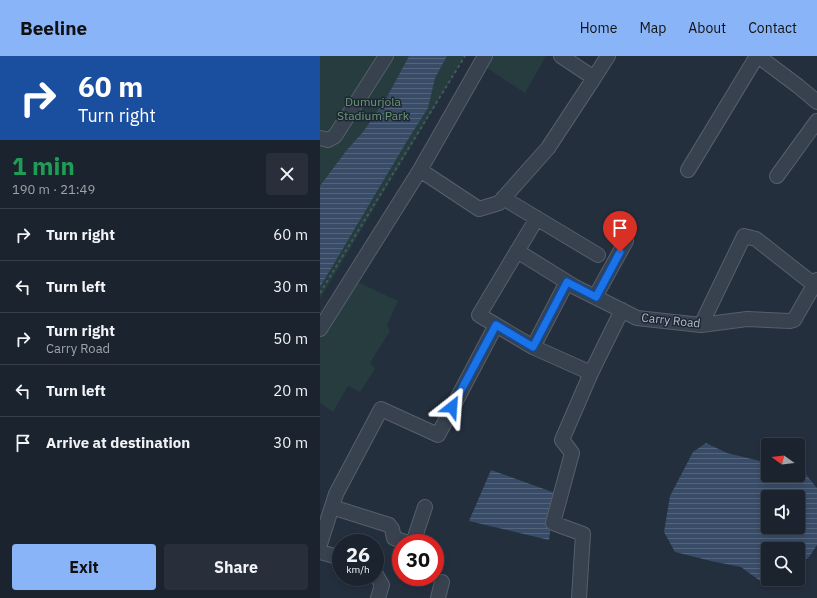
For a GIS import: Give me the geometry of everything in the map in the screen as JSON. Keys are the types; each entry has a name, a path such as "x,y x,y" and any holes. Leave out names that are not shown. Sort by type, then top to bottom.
{"street":[{"path":"320,138 328,140 335,136 386,56"},
{"path":"320,329 420,170 485,56"},
{"path":"561,56 594,78"},
{"path":"420,170 479,209 499,203 548,148 608,56"},
{"path":"688,170 758,56 817,102"},
{"path":"777,176 817,121"},
{"path":"503,198 598,255"},
{"path":"537,218 480,315 533,347 591,373"},
{"path":"701,325 744,236 756,238 816,284"},
{"path":"596,297 626,241"},
{"name":"Carry Road","path":"517,251 567,282 637,318 701,325 747,319 790,322 794,320 816,284"},
{"path":"533,347 567,282"},
{"path":"579,598 583,534 553,523 572,453 562,440 591,373 622,310"},
{"path":"320,544 336,494 381,409 438,435 496,325"},
{"path":"332,507 389,525 393,534"},
{"path":"416,534 425,507"},
{"path":"320,552 332,555"},
{"path":"378,598 382,586"},
{"path":"438,598 441,586"}],"path":[{"path":"320,293 465,56"}],"green space":[{"name":"Dumurjola Stadium Park","path":"320,56 465,56 320,299"},
{"path":"491,56 546,56 525,93 487,68 487,63"},
{"path":"360,283 398,301 387,325 390,331 370,363 375,369 360,392 348,386 333,412 320,403 320,335 351,286"}],"water":[{"path":"409,56 447,56 435,78 428,108 320,287 320,186 346,151 363,132 386,99"},
{"path":"706,443 727,453 761,461 761,482 805,482 805,473 817,488 817,545 809,557 805,560 805,542 761,542 761,582 741,567 675,552 664,532 670,496 693,452"},
{"path":"491,470 555,493 549,540 469,521"}],"route":[{"path":"452,407 496,325 533,347 567,282 596,297 620,252"}]}
